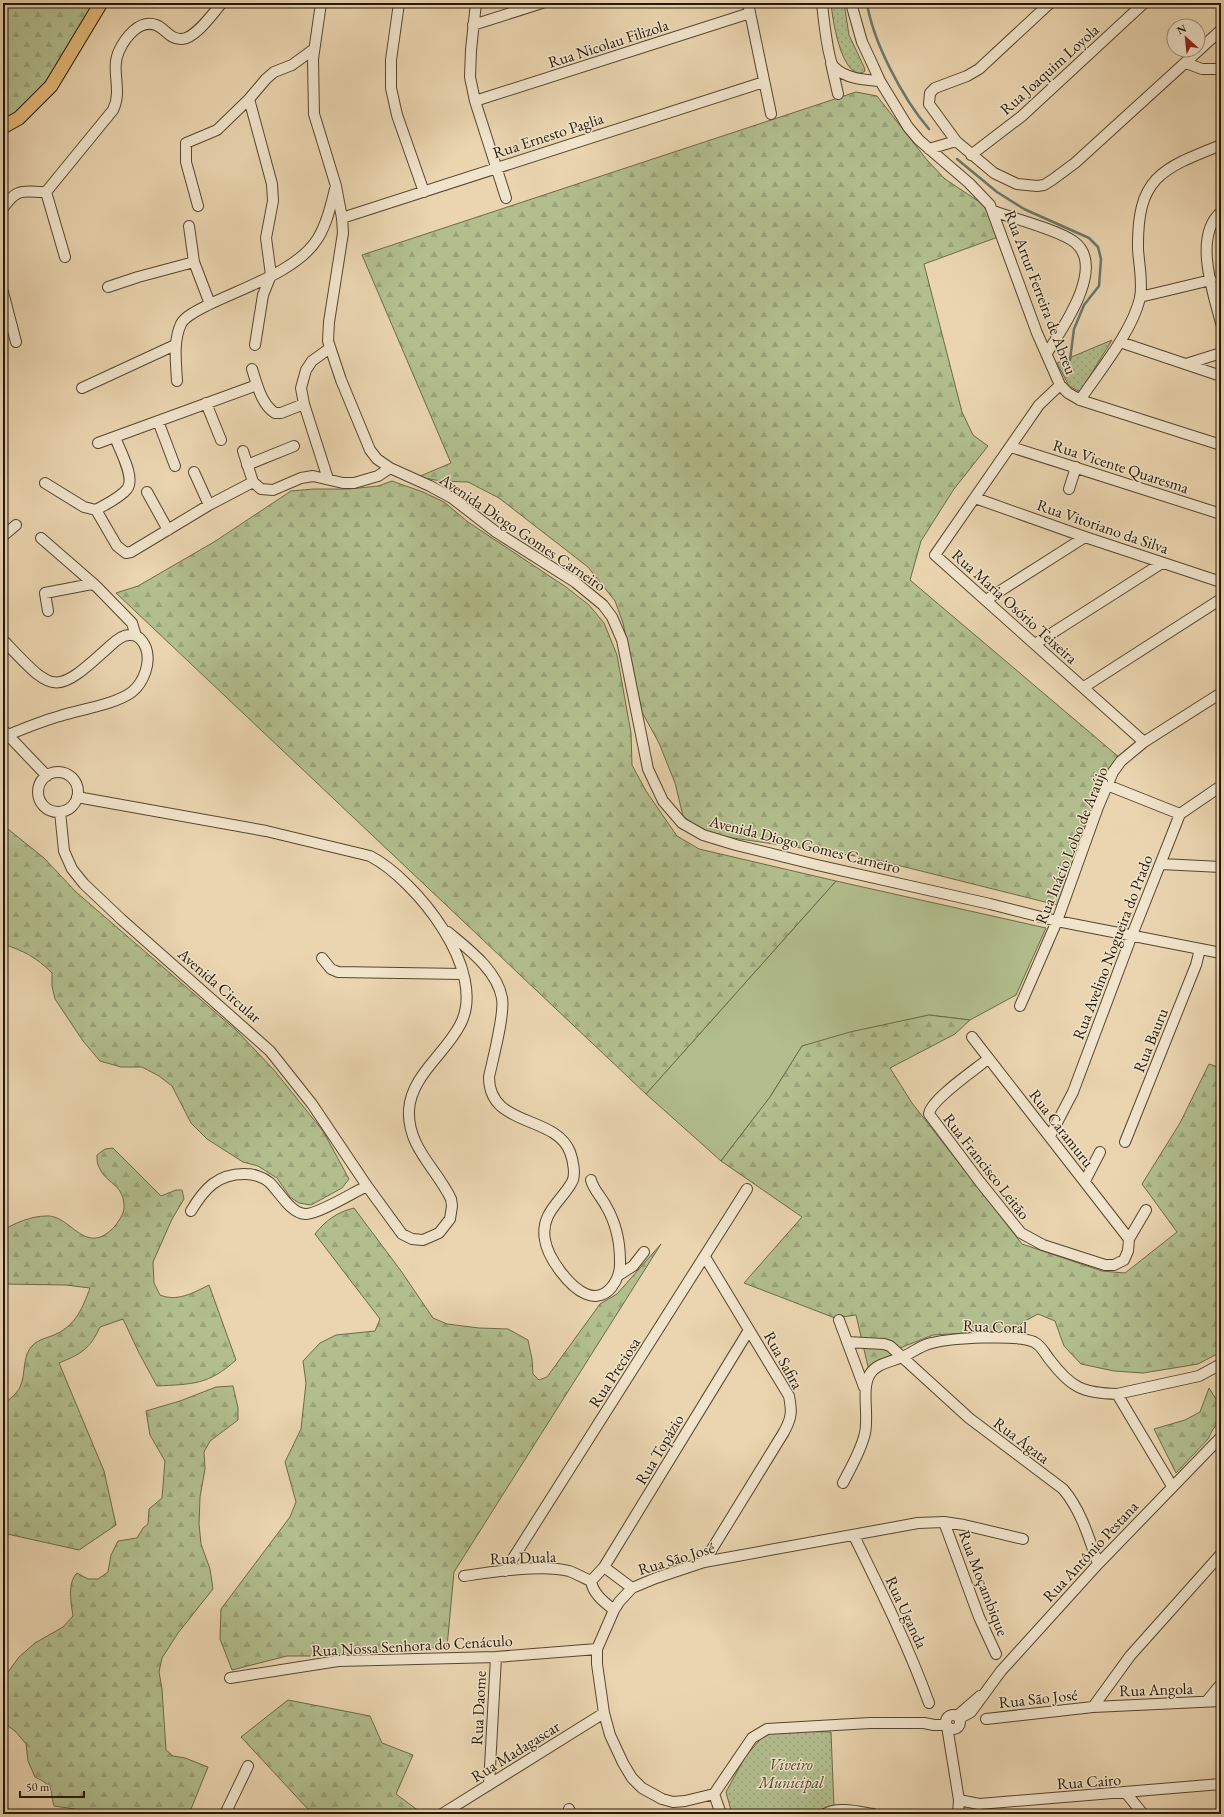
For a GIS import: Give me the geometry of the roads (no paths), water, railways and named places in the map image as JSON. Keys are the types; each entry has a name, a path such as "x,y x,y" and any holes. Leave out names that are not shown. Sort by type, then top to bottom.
{"main road":[{"path":"3,127 19,118 51,86 101,3"}],"street":[{"path":"46,192 113,110 117,102 115,61 120,50 136,28 146,23 156,25 173,38 182,39 194,34 222,3"},
{"name":"Avenida Diogo Gomes Carneiro","path":"321,3 314,49 312,88 314,114 336,186 342,218 343,233 329,322 328,341 370,450 377,459 390,468 430,486 452,498 496,532 575,582 603,605 612,617 622,640 648,769 663,801 682,823 703,835 736,845 1057,921 1221,953"},
{"path":"400,3 391,60 391,88 397,115 424,192"},
{"path":"476,3 473,25 470,77 475,101 506,198"},
{"path":"473,25 542,3"},
{"path":"748,3 770,114"},
{"name":"Rua Artur Ferreira de Abreu","path":"851,3 862,42 880,81 908,127 933,148 985,199 993,211 1046,353 1060,384 1068,393 1080,400 1221,445"},
{"path":"1050,3 979,69 967,76 935,88 930,93 929,104 953,142 994,173 1017,184 1028,186 1044,185 1075,163 1221,30"},
{"name":"Rua Joaquim Loyola","path":"971,155 1022,116 1144,3"},
{"path":"821,5 838,94"},
{"name":"Rua Nicolau Filizola","path":"475,101 750,13"},
{"path":"198,206 186,162 186,143 217,130 249,99 266,78 274,72 292,65 314,49"},
{"path":"831,63 834,67 857,79 880,81"},
{"path":"1186,63 1202,69 1221,69"},
{"name":"Rua Ernesto Paglia","path":"342,218 764,82"},
{"path":"249,99 272,184 273,201 266,238 271,275 263,295 256,345"},
{"path":"933,148 953,142"},
{"path":"1080,400 1120,342 1128,327 1140,297 1139,220 1146,193 1155,180 1172,167 1221,145"},
{"path":"177,381 175,345 181,323 196,311 271,275 303,256 318,238 326,219 336,186"},
{"path":"3,208 10,198 20,191 46,192"},
{"path":"46,192 65,257"},
{"path":"993,211 1063,236 1075,242 1084,257 1086,271 1085,282 1066,323 1046,353"},
{"path":"1221,212 1210,227 1207,239 1210,280 1217,289 1221,323"},
{"path":"189,226 194,262 210,304"},
{"path":"108,287 138,277 194,262"},
{"path":"1140,297 1210,280"},
{"path":"3,292 16,342"},
{"path":"1120,342 1221,376"},
{"path":"82,388 175,345"},
{"path":"328,479 304,404 301,388 306,370 312,361 330,348"},
{"path":"1186,364 1221,353"},
{"path":"252,369 257,385 266,404 274,413 281,413 304,404"},
{"name":"Rua Maria Osório Teixeira","path":"1060,384 1039,405 935,555 1144,742"},
{"path":"98,443 257,385"},
{"path":"206,403 221,440"},
{"path":"158,421 175,466"},
{"path":"45,483 84,508 96,510 120,496 127,489 130,482 129,474 115,437"},
{"path":"247,465 294,446"},
{"name":"Rua Vicente Quaresma","path":"1011,447 1221,514"},
{"path":"243,451 253,482 261,489 273,490 307,477 322,477 343,483 354,483 378,476 390,468"},
{"path":"1069,489 1076,467"},
{"path":"194,472 209,505"},
{"path":"96,510 117,546 126,552 131,552 209,505 253,482"},
{"path":"147,492 168,530"},
{"name":"Rua Vitoriano da Silva","path":"975,498 1085,537 1221,582"},
{"path":"3,536 16,524"},
{"path":"986,600 1085,537"},
{"path":"41,538 95,585 132,623 136,636 143,642 148,660 141,681 131,692 108,702 6,732 47,776"},
{"path":"1035,644 1162,563"},
{"path":"48,611 45,593 92,584 95,585"},
{"path":"1084,687 1221,599"},
{"path":"3,640 37,675 49,682 55,683 69,680 77,676 119,639 126,635 136,636"},
{"name":"Rua Inácio Lobo de Araújo","path":"1020,1006 1057,921 1113,772 1121,762 1144,742 1221,693"},
{"path":"60,773 66,774 76,784 78,796 71,807 60,812 48,809 39,799 39,786 47,776 60,773"},
{"path":"1107,785 1180,814 1221,786"},
{"name":"Avenida Circular","path":"78,796 266,831 370,856 384,863 397,874 444,928 482,962 497,983 502,998 502,1012 489,1077 489,1086 492,1095 504,1109 557,1136 570,1152 574,1170 572,1181 555,1203 548,1216 544,1229 547,1251 567,1278 579,1290 587,1294 601,1295 613,1287 619,1275 633,1266 644,1252"},
{"name":"Avenida Circular","path":"60,812 64,850 72,869 84,884 121,919 270,1051 316,1110 390,1219 406,1237 418,1241 430,1238 445,1226 450,1219 452,1206 451,1199 419,1151 414,1140 409,1111 410,1100 416,1087 460,1026 467,1005 460,962 444,928"},
{"name":"Rua Avelino Nogueira do Prado","path":"1050,1136 1073,1092 1132,935 1180,814"},
{"path":"1161,864 1221,867"},
{"name":"Rua Bauru","path":"1125,1142 1196,965 1200,949"},
{"path":"322,958 331,969 338,972 463,974"},
{"name":"Rua Caramuru","path":"972,1037 1129,1239"},
{"name":"Rua Francisco Leitão","path":"988,1059 940,1098 930,1108 929,1114 1003,1212 1021,1233 1030,1239 1043,1245 1105,1265 1114,1265 1124,1260 1128,1251 1129,1239"},
{"path":"1085,1181 1100,1152"},
{"path":"191,1211 201,1194 210,1185 226,1176 237,1174 252,1174 268,1180 290,1205 299,1212 305,1214 321,1209 367,1186"},
{"path":"591,1180 614,1221 619,1241 619,1275"},
{"name":"Rua Preciosa","path":"505,1571 705,1257 747,1188"},
{"path":"1129,1239 1146,1210"},
{"name":"Rua Safira","path":"704,1562 791,1420 792,1412 789,1396 705,1257"},
{"path":"838,1320 864,1387 867,1419 864,1435 858,1452 843,1483"},
{"name":"Rua Topázio","path":"591,1581 604,1567 749,1330"},
{"name":"Rua Coral","path":"864,1387 874,1369 885,1362 902,1357 931,1343 981,1337 1030,1340 1041,1347 1069,1381 1078,1388 1091,1392 1117,1394 1198,1376 1221,1364"},
{"path":"847,1342 884,1344 890,1346 902,1357"},
{"name":"Rua Ágata","path":"902,1357 969,1418 1063,1489 1076,1507 1098,1564"},
{"path":"1117,1394 1172,1486"},
{"name":"Rua Antônio Pestana","path":"958,1720 986,1691 1001,1670 1098,1564 1221,1437"},
{"name":"Rua São José","path":"714,1794 685,1801 673,1802 662,1799 642,1788 632,1778 610,1735 604,1713 598,1673 597,1649 614,1610 632,1588 656,1578 704,1562 854,1536 918,1523 944,1522 964,1525 1023,1539"},
{"name":"Rua Moçambique","path":"944,1522 979,1617 996,1654"},
{"name":"Rua Uganda","path":"854,1536 891,1610 930,1703"},
{"path":"1093,1707 1130,1656 1221,1554"},
{"path":"604,1567 632,1588"},
{"name":"Rua Duala","path":"464,1576 505,1571 544,1569 567,1571 591,1581"},
{"path":"591,1581 592,1586 598,1596 614,1610"},
{"name":"Rua Nossa Senhora do Cenáculo","path":"230,1678 338,1661 496,1657 597,1649"},
{"name":"Rua Daome","path":"489,1785 496,1657"},
{"path":"1206,1702 1221,1684"},
{"name":"Rua Angola","path":"1093,1707 1221,1701"},
{"name":"Rua São José","path":"986,1719 1093,1707"},
{"name":"Rua Madagascar","path":"442,1814 604,1713"},
{"path":"721,1814 714,1794 752,1738 767,1729 870,1723 924,1723 947,1724 951,1729 958,1720"},
{"path":"952,1750 958,1720"},
{"path":"947,1724 959,1800 958,1814"},
{"path":"225,1814 248,1766"},
{"name":"Rua Cairo","path":"959,1800 979,1804 1221,1784"},
{"path":"1126,1793 1143,1814"},
{"path":"825,1814 837,1811 873,1814"}],"waterway":[{"path":"867,3 870,18 882,52 890,69 909,102 929,129"},
{"path":"957,159 997,192 1024,209 1089,238 1098,247 1101,259 1099,286 1084,305 1074,329 1070,360"}],"park label":[{"name":"Viveiro Municipal","path":"791,1773"}]}
